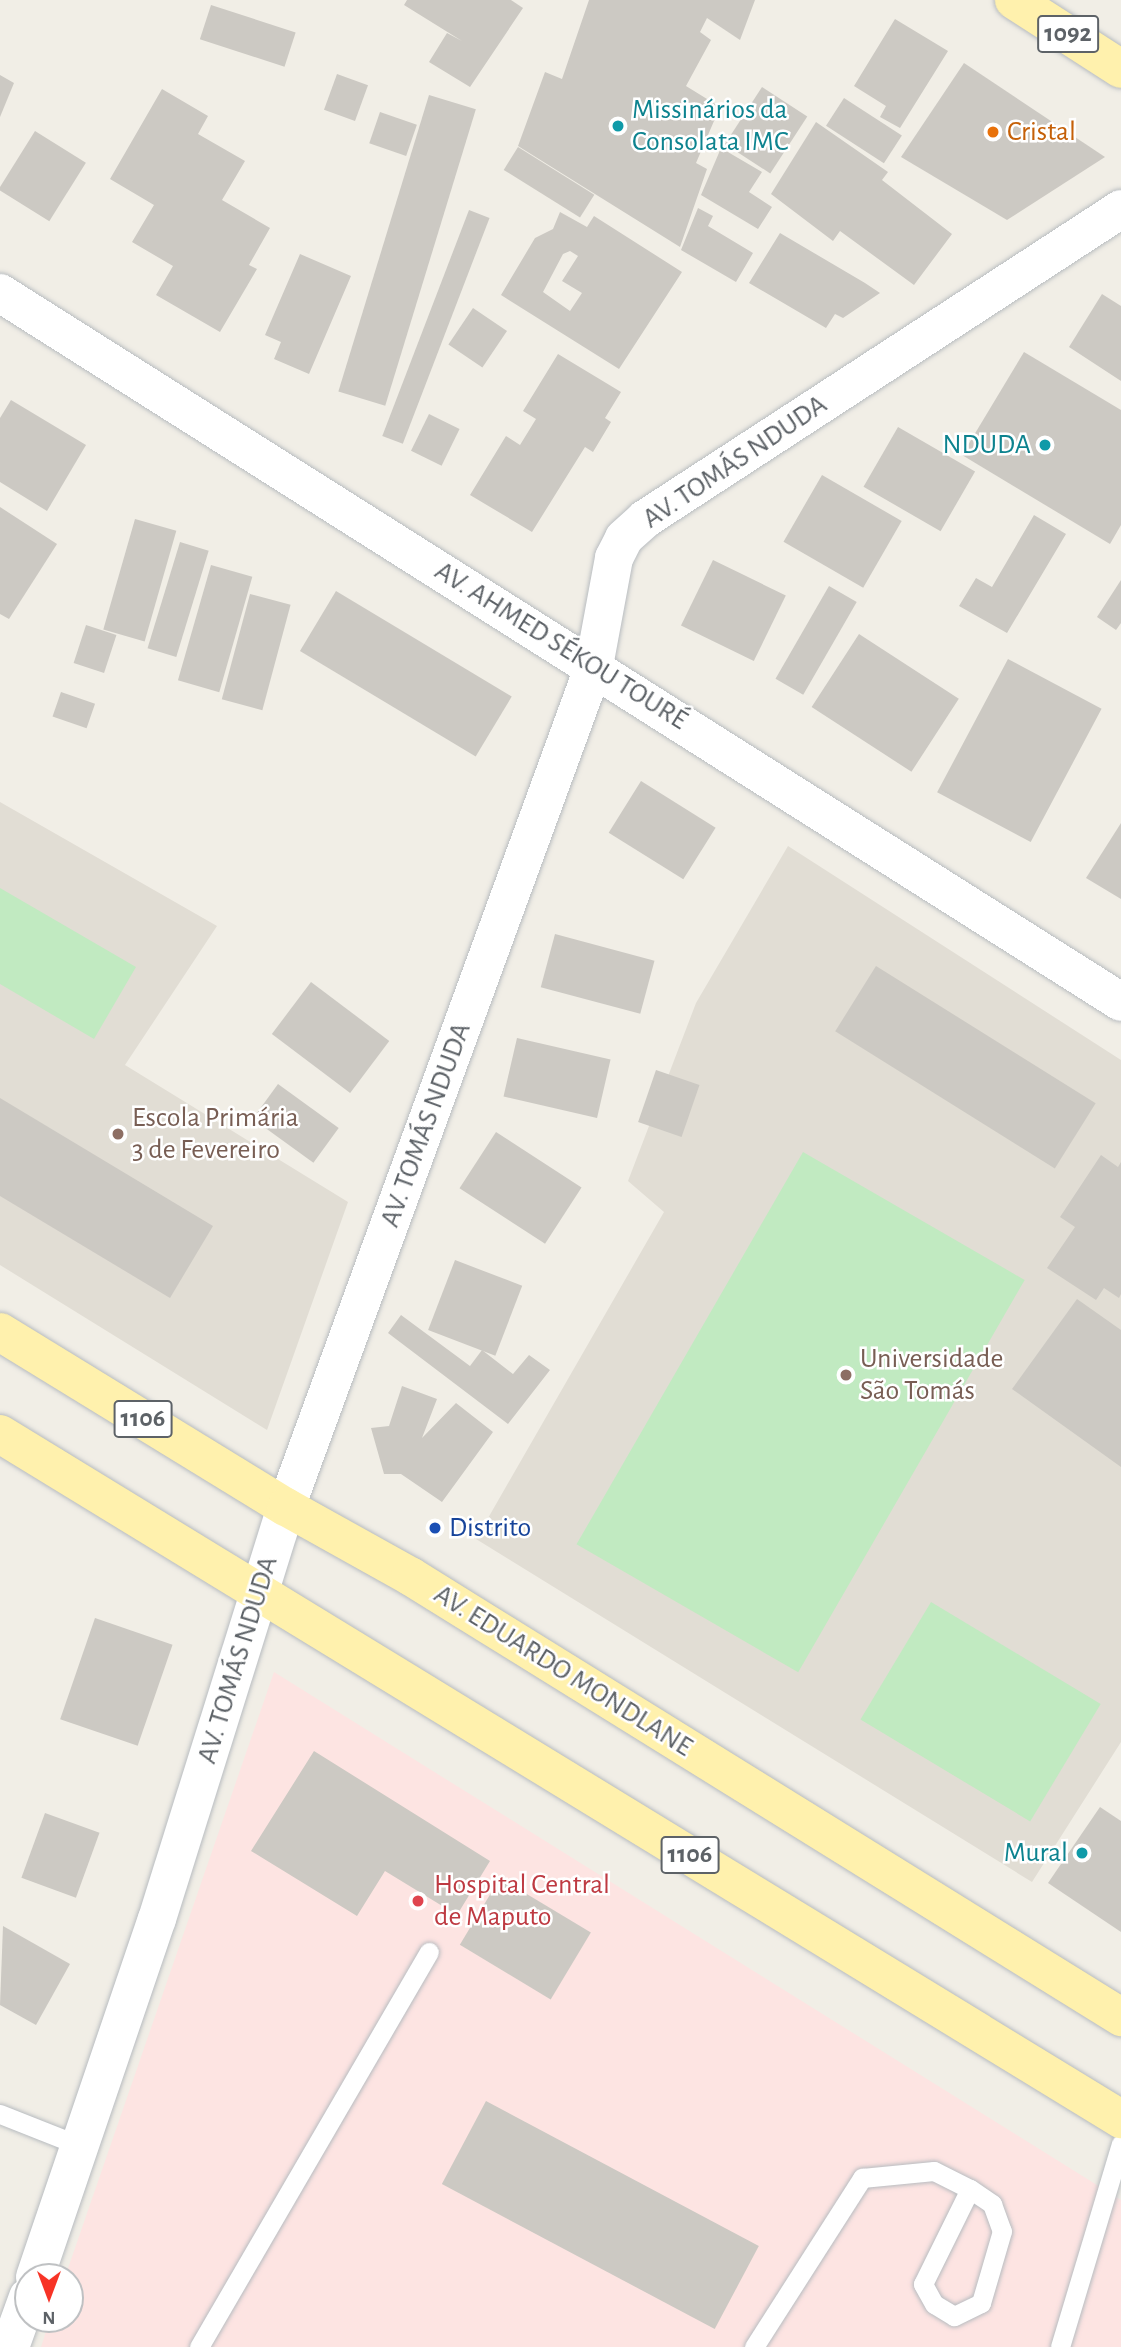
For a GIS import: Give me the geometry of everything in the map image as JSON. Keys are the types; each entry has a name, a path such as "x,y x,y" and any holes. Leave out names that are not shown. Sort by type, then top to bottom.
{"main road":[{"name":"1092","path":"1014,0 1121,69"},
{"name":"AV. EDUARDO MONDLANE","path":"0,1332 286,1507 410,1576 1121,2017"},
{"name":"1106","path":"0,1434 1121,2119"}],"street":[{"name":"AV. TOMÁS NDUDA","path":"40,2263 81,2146 286,1507 594,666 614,558 624,538 645,519 1121,209"},
{"name":"AV. AHMED SÉKOU TOURÉ","path":"0,293 594,666 1121,1002"}],"lane":[{"path":"200,2347 429,1952"},
{"path":"0,2114 81,2146"},
{"path":"1060,2347 1121,2144"},
{"path":"754,2347 862,2178 934,2171 970,2189 992,2204 1002,2231 981,2303 954,2316 933,2304 923,2284 970,2189"}],"shaded area":[{"name":"Escola Primária 3 de Fevereiro","path":"0,802 217,926 125,1065 348,1202 267,1430 0,1265"},
{"name":"Universidade São Tomás","path":"788,846 1121,1060 1121,1742 1032,1882 476,1539 664,1212 628,1181 696,1003"},
{"name":"Hospital Central de Maputo","path":"274,1672 1121,2200 1121,2347 41,2347 46,2333 84,2333 84,2263 70,2263"}],"green space":[{"path":"0,888 136,967 94,1039 0,984"},
{"path":"803,1152 1025,1280 798,1672 576,1544"},
{"path":"931,1602 1101,1704 1030,1821 860,1719"}],"building":[{"path":"407,0 511,0 523,8 470,87 429,62 447,33 462,41 404,5"},
{"name":"Missinários da Consolata IMC","path":"589,0 755,0 740,40 707,18 700,32 711,40 686,86 720,107 696,163 707,169 680,247 518,146 545,72 562,79"},
{"path":"211,5 296,33 285,67 200,39"},
{"path":"895,19 948,51 900,128 880,117 886,106 854,86"},
{"name":"Cristal","path":"964,63 1105,157 1007,220 901,157"},
{"path":"337,74 368,85 355,121 324,110"},
{"path":"0,75 14,83 0,117"},
{"path":"762,87 807,116 770,173 725,144"},
{"path":"162,89 208,116 198,134 245,161 222,200 270,228 249,265 257,269 220,332 156,295 173,266 132,242 154,205 110,179"},
{"path":"429,95 476,109 385,406 338,391"},
{"path":"844,98 902,136 884,163 826,126"},
{"path":"380,112 417,125 406,156 369,143"},
{"path":"816,122 888,172 882,180 952,234 914,285 840,231 833,241 771,194"},
{"path":"35,131 86,163 49,221 0,190"},
{"path":"518,147 594,195 580,218 504,170"},
{"path":"721,148 762,172 749,192 772,207 758,229 701,195"},
{"path":"698,208 713,216 708,226 753,253 736,282 681,250"},
{"path":"469,210 490,218 403,444 382,436"},
{"path":"560,212 587,227 594,216 682,272 619,369 501,295 535,238 553,229","holes":["570,251 578,256 562,281 582,293 570,311 543,292 563,254"]},
{"path":"780,233 880,293 843,318 835,314 826,328 749,283"},
{"path":"300,254 351,276 309,374 274,359 281,342 265,335"},
{"path":"1102,294 1121,306 1121,381 1069,347"},
{"path":"473,308 507,331 482,367 448,344"},
{"name":"NDUDA","path":"1024,352 1121,410 1121,525 1110,544 962,455"},
{"path":"558,354 621,392 605,418 611,422 593,452 585,447 532,532 470,495 506,436 520,445 536,419 523,411"},
{"path":"11,400 86,445 47,511 0,482 0,418"},
{"path":"429,414 460,429 442,466 411,451"},
{"path":"898,427 975,472 941,531 864,487"},
{"path":"822,475 902,521 863,588 784,542"},
{"path":"0,507 57,544 9,619 0,614"},
{"path":"1034,515 1066,534 1007,633 959,606 976,578 992,587"},
{"path":"135,519 176,531 145,641 103,630"},
{"path":"180,542 209,551 176,657 148,648"},
{"path":"713,560 786,596 754,661 681,626"},
{"path":"211,565 252,577 219,692 178,680"},
{"path":"1121,580 1121,623 1116,630 1097,617"},
{"path":"829,586 857,602 803,695 776,679"},
{"path":"336,591 512,697 476,757 300,651"},
{"path":"250,594 291,605 262,710 222,699"},
{"path":"86,625 116,635 104,673 74,663"},
{"path":"859,634 959,699 911,772 812,707"},
{"path":"1008,659 1102,709 1031,842 937,792"},
{"path":"61,692 95,704 87,728 53,717"},
{"path":"641,781 716,828 683,879 609,833"},
{"path":"1121,823 1121,899 1086,878"},
{"path":"555,934 654,961 640,1014 541,987"},
{"path":"876,966 1096,1103 1055,1169 835,1031"},
{"path":"311,982 389,1041 350,1093 272,1034"},
{"path":"517,1038 611,1060 597,1118 504,1096"},
{"path":"656,1070 699,1085 682,1137 638,1122"},
{"path":"278,1084 339,1128 313,1163 253,1119"},
{"path":"0,1098 213,1226 170,1298 0,1196"},
{"path":"496,1132 582,1188 545,1244 460,1188"},
{"path":"1101,1155 1118,1167 1121,1162 1121,1294 1119,1298 1104,1288 1096,1300 1047,1268 1075,1227 1060,1217"},
{"path":"455,1260 522,1286 495,1356 428,1330"},
{"path":"1077,1299 1121,1330 1121,1467 1012,1389"},
{"path":"401,1315 470,1366 482,1350 513,1374 529,1355 550,1370 508,1424 388,1333"},
{"path":"402,1386 437,1399 422,1438 456,1403 493,1432 442,1502 401,1474 384,1474 371,1428 389,1426"},
{"path":"95,1618 173,1645 138,1746 60,1719"},
{"path":"314,1751 490,1861 457,1915 385,1871 357,1916 251,1851"},
{"path":"1100,1807 1121,1821 1121,1932 1048,1883"},
{"path":"45,1813 100,1833 76,1898 21,1878"},
{"path":"500,1878 591,1933 551,1999 460,1945"},
{"path":"3,1926 70,1964 36,2025 0,2005"},
{"path":"486,2101 759,2246 715,2329 442,2184"}],"place":[{"name":"Missinários da Consolata IMC","path":"618,126"},
{"name":"Cristal","path":"993,132"},
{"name":"NDUDA","path":"1045,445"},
{"name":"Escola Primária 3 de Fevereiro","path":"118,1134"},
{"name":"Universidade São Tomás","path":"846,1375"},
{"name":"Distrito","path":"435,1528"},
{"name":"Mural","path":"1082,1853"},
{"name":"Hospital Central de Maputo","path":"418,1901"}]}
